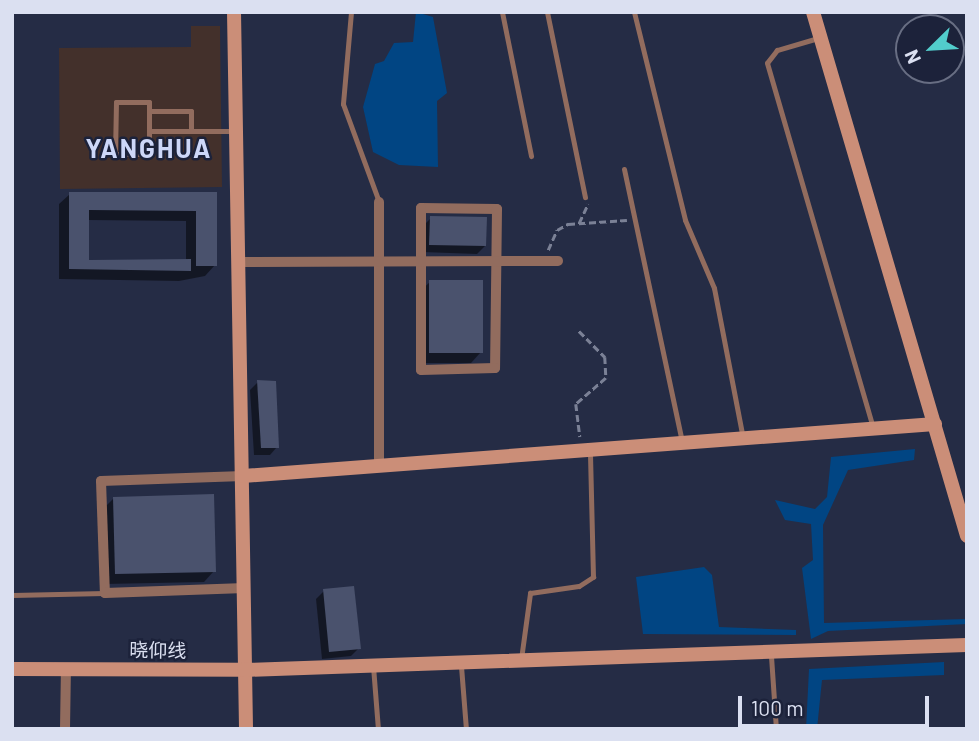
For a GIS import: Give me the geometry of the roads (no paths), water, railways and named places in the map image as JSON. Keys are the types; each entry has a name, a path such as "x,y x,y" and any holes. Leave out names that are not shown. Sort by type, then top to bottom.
{"street":[{"path":"234,12 246,729"},
{"path":"813,12 967,536"},
{"path":"379,202 379,466"},
{"path":"421,208 497,209 497,261 495,368 421,370 421,208"},
{"path":"239,262 558,261"},
{"path":"245,588 105,593 101,481 243,476 934,424"},
{"name":"晓仰线","path":"12,668 244,670 771,656 967,645"},
{"path":"65,729 66,668"}],"lane":[{"path":"351,12 343,104 379,202"},
{"path":"502,12 531,156"},
{"path":"547,12 585,197"},
{"path":"634,12 685,220 714,288 743,438"},
{"path":"820,37 777,50 767,62 873,428"},
{"path":"116,102 149,102 149,131 149,155 116,154 116,102"},
{"path":"149,111 191,111 191,131"},
{"path":"149,131 236,131"},
{"path":"624,169 682,443"},
{"path":"521,663 530,593 579,586 593,577 586,450"},
{"path":"12,595 105,593"},
{"path":"771,656 776,729"},
{"path":"461,664 466,729"},
{"path":"373,666 378,729"}],"water":[{"path":"416,12 433,17 447,93 437,101 438,167 399,165 373,152 363,107 375,64 384,61 394,43 413,42"},
{"path":"915,449 914,460 848,470 823,525 824,623 967,619 967,624 828,631 811,639 802,568 813,560 811,524 785,520 775,500 815,509 827,497 831,457"},
{"path":"704,567 712,575 719,627 796,630 796,635 643,634 636,577"},
{"path":"944,662 944,675 822,680 817,729 806,729 809,669"}],"district":[{"name":"YANGHUA","path":"149,148"}]}
